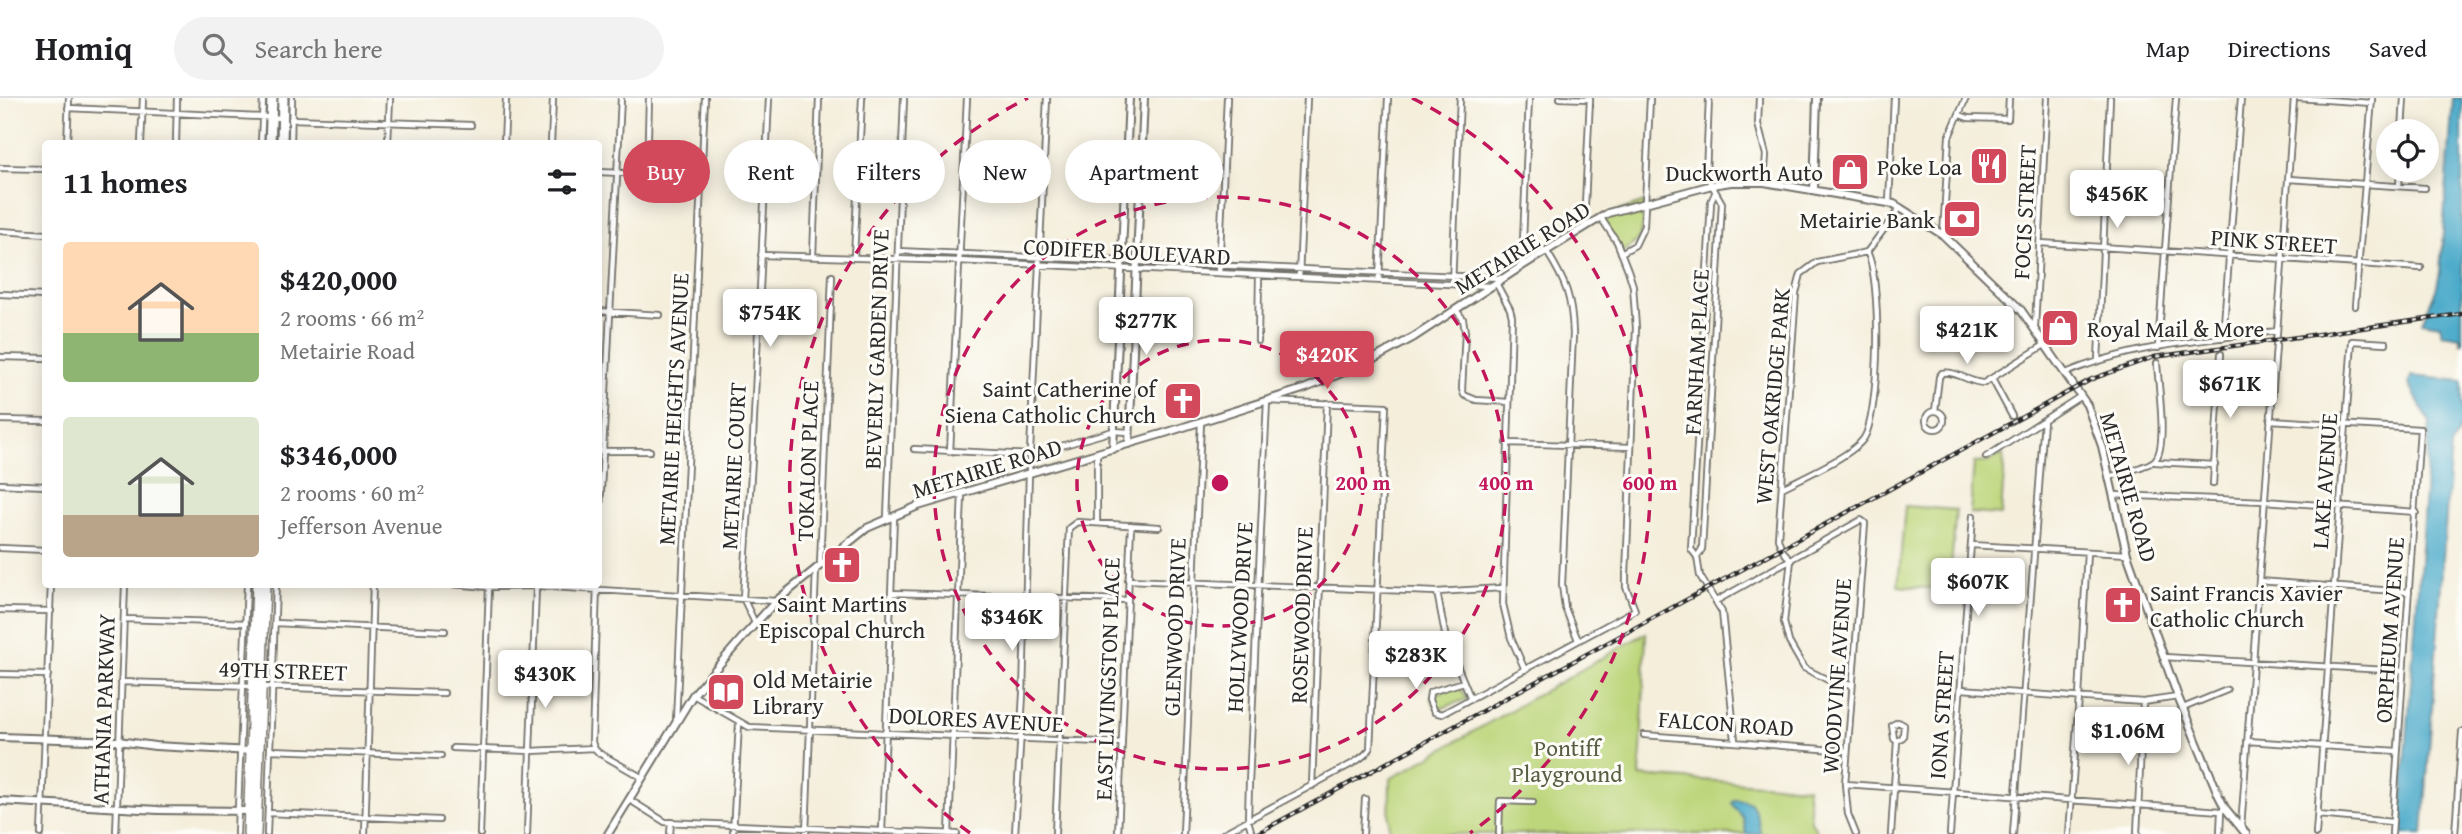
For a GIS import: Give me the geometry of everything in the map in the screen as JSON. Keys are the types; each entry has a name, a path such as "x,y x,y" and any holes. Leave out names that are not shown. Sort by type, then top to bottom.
{"highway":[{"path":"269,140 266,118 272,98"},
{"path":"283,98 287,118 283,140"},
{"path":"248,834 251,750 262,686 257,588"},
{"path":"256,834 265,588"}],"main road":[{"path":"1113,449 1129,98"},
{"path":"1129,444 1144,98"},
{"path":"1814,189 1817,98"},
{"name":"METAIRIE ROAD","path":"608,834 693,695 776,601 867,528 890,517 962,492 1113,449 1306,388 1368,362 1414,337 1601,217 1645,202 1712,185 1764,182 1889,202 1901,207 1943,235 2005,292 2035,327 2081,395 2102,446 2127,554 2164,657 2223,809 2243,831"},
{"path":"0,737 118,741 155,746 251,750 257,759 259,772"},
{"path":"0,801 249,811 256,805 258,798"}],"street":[{"path":"67,140 69,98"},
{"path":"141,140 143,98"},
{"path":"176,140 177,98"},
{"path":"262,98 266,118 262,140"},
{"path":"290,140 287,118 292,98"},
{"path":"388,140 390,98"},
{"path":"504,140 506,98"},
{"path":"551,140 553,98"},
{"path":"602,436 621,98"},
{"path":"648,140 649,98"},
{"name":"METAIRIE HEIGHTS AVENUE","path":"676,722 705,98"},
{"name":"METAIRIE COURT","path":"755,623 743,598 769,98"},
{"path":"813,256 819,98"},
{"path":"855,257 862,98"},
{"name":"BEVERLY GARDEN DRIVE","path":"882,833 892,593 890,517 904,98"},
{"path":"950,452 967,98"},
{"path":"1015,834 1047,98"},
{"path":"1219,273 1227,98"},
{"path":"1299,277 1307,98"},
{"path":"1379,281 1388,98"},
{"path":"1452,284 1460,98"},
{"path":"1522,266 1529,98"},
{"path":"1560,98 1590,99 1584,227"},
{"path":"1621,253 1635,245 1642,234 1650,98"},
{"name":"FARNHAM PLACE","path":"1697,557 1702,549 1722,203 1706,174 1709,98"},
{"path":"1759,98 1758,124 1766,155 1764,182"},
{"path":"1889,202 1894,98"},
{"path":"1943,235 1949,137 1966,98"},
{"path":"1960,115 1968,118 2008,119 2009,98"},
{"name":"FOCIS STREET","path":"2035,327 2047,98"},
{"path":"2098,361 2110,98"},
{"path":"2158,348 2176,98"},
{"path":"2223,338 2241,98"},
{"path":"2243,831 2264,500 2296,98 2372,100 2355,306"},
{"path":"2403,119 2404,98"},
{"path":"68,107 266,118 471,125"},
{"path":"0,168 42,169"},
{"path":"602,172 623,173"},
{"path":"2289,179 2425,188"},
{"path":"2399,182 2399,186"},
{"name":"FARNHAM PLACE","path":"1715,193 1711,202 1691,549 1697,557 1700,576 1721,612 1735,740"},
{"path":"1782,488 1853,449 1865,436 1871,417 1877,325 1875,278 1867,252 1901,207"},
{"path":"1464,682 1430,692 1429,699 1434,712 1442,714 1635,610 1626,587 1636,328 1633,286 1621,253 1601,217"},
{"path":"0,231 42,234"},
{"name":"PINK STREET","path":"2040,243 2421,268"},
{"name":"CODIFER BOULEVARD","path":"898,251 1504,278"},
{"path":"1546,252 1563,277 1572,312 1562,585 1565,608 1578,640"},
{"name":"WEST OAKRIDGE PARK","path":"1791,560 1782,550 1778,538 1796,293 1801,274 1817,262 1867,252"},
{"name":"CODIFER BOULEVARD","path":"761,255 1494,285"},
{"path":"1258,341 1259,275"},
{"name":"TOKALON PLACE","path":"806,831 808,730 832,276"},
{"path":"1494,285 1510,309 1512,317 1502,588 1506,620 1525,670"},
{"path":"0,294 42,296"},
{"path":"1456,310 1464,325 1464,395 1476,400 1508,402"},
{"path":"602,311 660,315"},
{"path":"2066,373 2098,361 2158,348 2277,331"},
{"name":"LAKE AVENUE","path":"2316,834 2353,341 2386,342"},
{"path":"1935,411 1938,377 1942,373 1950,372 1973,383 1984,383 2047,344"},
{"path":"2213,484 2221,354"},
{"path":"0,357 42,358"},
{"path":"2154,462 2159,454 2161,439 2157,363"},
{"path":"1992,379 2012,416"},
{"path":"1986,457 2081,395"},
{"path":"1222,834 1363,757 1370,749 1386,406 1267,401"},
{"name":"HOLLYWOOD DRIVE","path":"1252,834 1248,820 1267,401"},
{"name":"ROSEWOOD DRIVE","path":"1312,786 1327,404"},
{"path":"2270,419 2346,425"},
{"path":"0,420 42,421"},
{"path":"2013,834 2044,420"},
{"name":"GLENWOOD DRIVE","path":"1183,834 1201,422"},
{"name":"ORPHEUM AVENUE","path":"2346,425 2420,429 2392,834"},
{"path":"914,449 1030,455 1113,432 1129,432"},
{"path":"1507,443 1632,447"},
{"path":"602,451 650,451"},
{"path":"1097,453 1097,523"},
{"path":"2109,477 2154,462 2215,465"},
{"path":"0,484 42,486"},
{"path":"949,834 962,492"},
{"path":"2114,495 2264,500 2416,512"},
{"name":"IONA STREET","path":"1950,834 1973,516"},
{"name":"WOODVINE AVENUE","path":"1791,560 1864,520 1845,784 1848,814 1856,834"},
{"path":"1055,834 1068,532 1071,525 1077,522 1159,527"},
{"name":"EAST LIVINGSTON PLACE","path":"1118,834 1131,525"},
{"path":"1971,545 2127,554"},
{"path":"0,548 42,550"},
{"path":"2069,834 2087,552"},
{"path":"1716,601 1791,560"},
{"path":"1791,560 1784,622 1788,642 1804,668 1828,680 1852,685"},
{"path":"1128,580 1437,592 1502,588"},
{"path":"2259,582 2409,592"},
{"path":"602,587 776,601"},
{"path":"41,834 51,588"},
{"name":"ATHANIA PARKWAY","path":"116,834 125,588"},
{"path":"237,834 247,588"},
{"path":"267,834 270,750 262,686 275,623 276,588"},
{"path":"365,834 373,588"},
{"path":"480,834 489,588"},
{"path":"527,834 536,588"},
{"path":"593,748 597,588"},
{"path":"1437,592 1446,639 1471,699"},
{"path":"892,593 1127,600"},
{"path":"0,610 51,611"},
{"path":"124,619 246,623"},
{"path":"275,623 445,631"},
{"path":"2164,657 2403,671"},
{"path":"0,674 48,675"},
{"name":"49TH STREET","path":"121,682 444,692"},
{"path":"1961,689 2143,702 2179,697"},
{"path":"2183,708 2227,690"},
{"path":"693,695 742,725 733,834"},
{"path":"2137,834 2143,702"},
{"name":"DOLORES AVENUE","path":"742,725 1122,743"},
{"path":"2455,834 2462,732"},
{"name":"FALCON ROAD","path":"1644,735 1735,740 1847,751"},
{"path":"1891,834 1897,741"},
{"path":"2247,741 2397,751"},
{"path":"453,748 531,751 593,748 643,779"},
{"path":"270,750 441,756"},
{"path":"1845,784 2223,809 2220,834"},
{"path":"1363,834 1366,799"},
{"path":"630,800 663,821 671,822 734,823 806,831 957,834"},
{"path":"1499,834 1500,801 1533,802"},
{"path":"268,813 439,820"},
{"path":"2318,815 2392,822"},
{"path":"670,834 671,822"}],"green space":[{"path":"1645,202 1639,238 1621,253 1601,217"},
{"path":"2003,454 2001,515 1970,513 1974,463 1988,462"},
{"path":"1905,506 1956,510 1949,590 1898,586"},
{"name":"Pontiff Playground","path":"1646,633 1640,776 1807,787 1811,821 1818,834 1389,834 1390,779"},
{"path":"1459,686 1467,699 1437,710 1432,695"}],"water":[{"path":"2453,98 2462,98 2462,343 2460,337 2442,334 2440,325 2422,322 2436,290 2440,272"},
{"path":"2411,376 2462,381 2462,424 2451,447 2423,834 2400,834 2430,423 2409,384"},
{"path":"1733,800 1746,801 1753,807 1760,834 1746,834 1743,818 1732,804"}],"railway":[{"path":"1256,834 2092,379 2154,357 2462,314"}],"place":[{"name":"Poke Loa","path":"1989,166"},
{"name":"Duckworth Auto","path":"1850,172"},
{"name":"Metairie Bank","path":"1962,219"},
{"name":"Royal Mail & More","path":"2060,328"},
{"name":"Saint Catherine of Siena Catholic Church","path":"1183,401"},
{"name":"Saint Martins Episcopal Church","path":"842,565"},
{"name":"Saint Francis Xavier Catholic Church","path":"2123,605"},
{"name":"Old Metairie Library","path":"726,692"}]}
